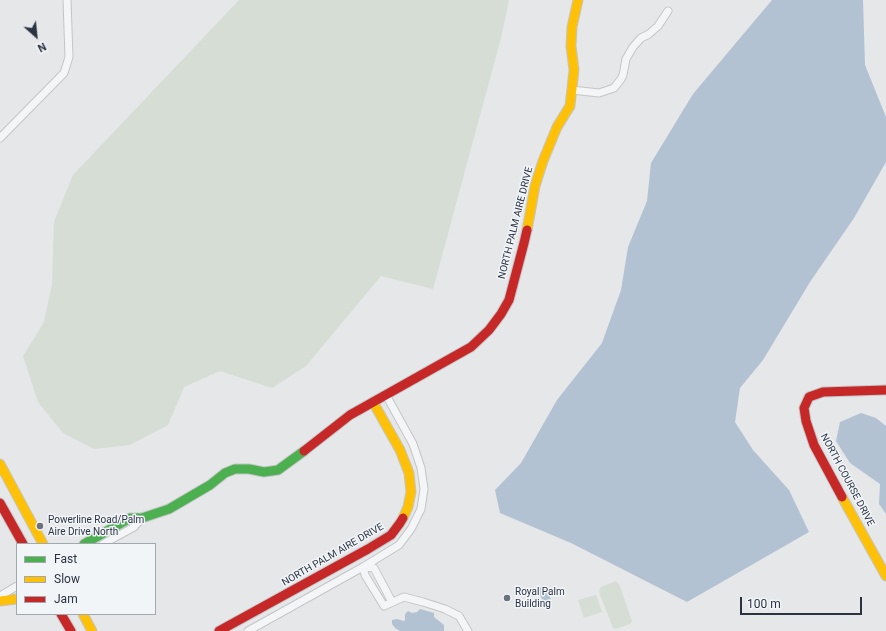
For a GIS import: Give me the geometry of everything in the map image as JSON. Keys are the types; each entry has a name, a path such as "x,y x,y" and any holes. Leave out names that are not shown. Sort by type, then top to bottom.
{"street":[{"path":"0,138 64,73 69,57 67,0"},
{"name":"NORTH PALM AIRE DRIVE","path":"86,543 130,518 142,518 169,509 210,486 225,473 235,469 250,469 264,472 278,470 350,415 471,347 489,330 509,300 524,243 535,186 543,161 558,127 570,106 574,70 571,46 572,27 578,0"},
{"path":"572,90 599,93 614,88 622,79 626,59 633,47 641,38 649,34 658,26 668,11"},
{"name":"NORTH COURSE DRIVE","path":"886,390 823,392 809,397 804,408 806,421 814,445 886,576"},
{"path":"248,631 363,567 399,545 410,529 420,509 424,489 421,468 413,444 386,395"},
{"name":"NORTH PALM AIRE DRIVE","path":"219,631 391,535 400,523 408,506 411,492 409,473 400,450 373,402"},
{"path":"0,464 42,543"},
{"path":"0,502 22,543"},
{"name":"NORTH PALM AIRE DRIVE","path":"105,543 134,527 142,518"},
{"path":"363,567 374,568 392,602"},
{"path":"363,567 384,606 404,597 423,602 445,609 459,616 468,631"},
{"path":"0,596 16,587"},
{"name":"NORTH PALM AIRE DRIVE","path":"283,596 291,607"},
{"path":"0,601 16,599"},
{"path":"62,615 71,631"},
{"path":"84,615 92,631"}],"shaded area":[{"path":"239,0 509,0 501,38 433,289 381,276 306,366 272,388 220,371 184,387 168,425 130,445 94,449 63,433 38,402 23,356 44,322 52,284 54,222 73,175"},
{"path":"616,581 619,584 632,621 630,624 616,629 613,628 599,592 601,587"},
{"path":"596,595 602,612 584,618 578,600"}],"water":[{"path":"772,0 863,0 865,65 886,117 886,162 854,218 810,282 763,360 740,388 735,422 753,450 789,490 809,532 687,602 571,543 500,513 495,490 521,463 557,400 602,343 621,290 628,247 647,201 651,163 693,94"},
{"path":"861,413 876,418 886,426 886,514 879,504 880,484 850,463 836,441 840,422"},
{"path":"543,586 551,599 544,603 537,589"},
{"path":"420,609 434,613 434,617 444,625 444,631 400,631 392,624 392,620 397,619 404,621 405,614 408,611 412,613 417,612"}],"traffic: fast":[{"path":"86,543 130,518 142,518 169,509 210,485 225,473 235,469 249,469 264,472 278,470 304,451"}],"traffic: slow":[{"path":"527,230 535,186 543,161 557,127 570,106 574,70 571,46 572,27 578,0"},
{"path":"373,402 400,450 409,473 411,492 408,507 403,518"},
{"path":"0,464 42,543"},
{"path":"842,497 886,576"},
{"path":"0,601 16,599"},
{"path":"84,615 92,631"}],"traffic: jam":[{"path":"304,451 350,415 471,347 489,330 509,300 527,230"},
{"path":"842,497 814,445 806,421 804,408 809,397 823,392 886,390"},
{"path":"0,503 22,543"},
{"path":"219,631 391,535 403,518"},
{"path":"62,615 71,631"}],"place":[{"name":"Powerline Road/Palm Aire Drive North","path":"40,526"},
{"name":"Royal Palm Building","path":"507,598"}]}
